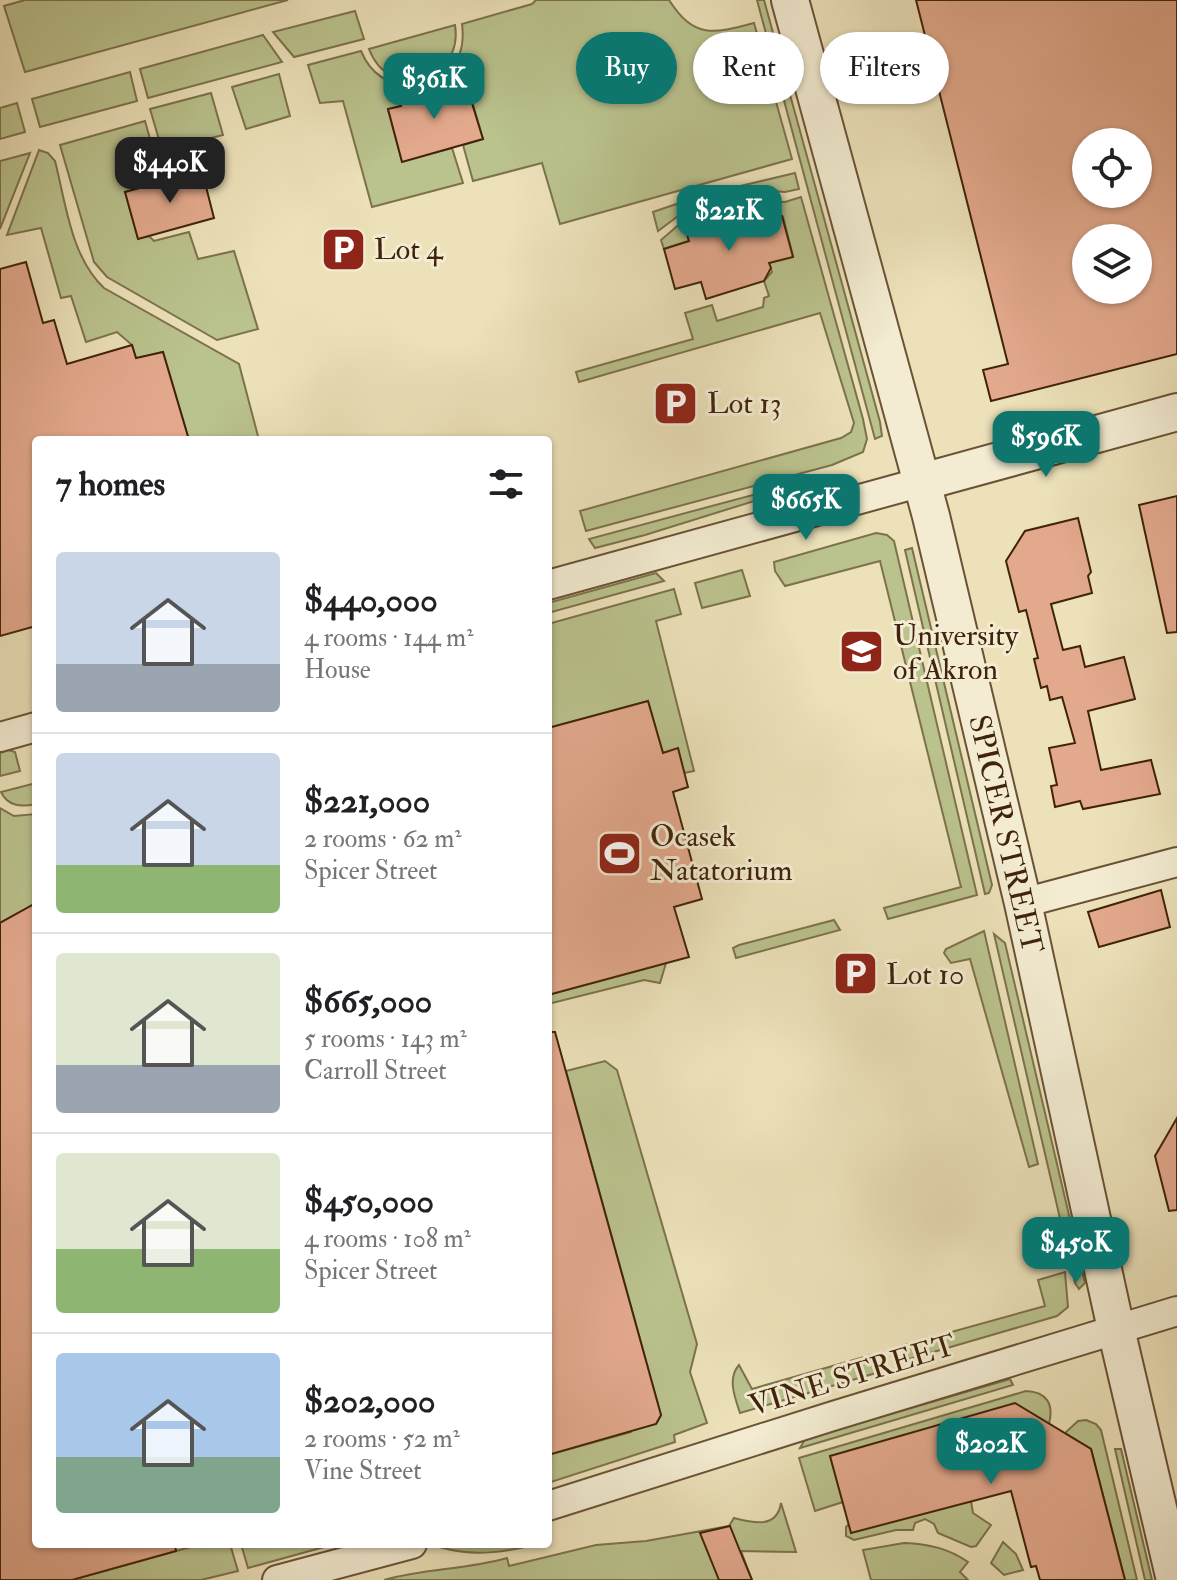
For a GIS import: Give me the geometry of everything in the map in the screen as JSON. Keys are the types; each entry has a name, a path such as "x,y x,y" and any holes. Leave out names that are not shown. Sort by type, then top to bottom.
{"street":[{"name":"SPICER STREET","path":"790,0 922,482 1023,903 1116,1329 1175,1580"},
{"path":"552,584 1177,412"},
{"path":"0,737 32,728"},
{"path":"1023,903 1177,862"},
{"name":"VINE STREET","path":"552,1505 1177,1311"},
{"path":"277,1580 397,1548"}],"green space":[{"path":"25,0 288,0 25,72 4,6"},
{"path":"536,0 669,0 687,22 706,30 727,30 754,23 757,32 693,32 693,104 777,104 792,159 560,224 542,163 473,181 463,145 483,139 468,87 455,90 453,81 444,83 442,79 460,54 462,24 532,4"},
{"path":"757,0 764,0 773,32 766,32"},
{"path":"355,11 364,39 294,57 273,32"},
{"path":"455,25 455,44 448,60 437,71 423,78 407,80 392,76 379,66 369,49"},
{"path":"263,35 282,62 148,98 140,69"},
{"path":"361,51 370,67 382,78 415,86 416,91 398,96 401,106 388,110 402,161 452,148 463,183 372,207 343,101 320,103 308,65"},
{"path":"130,72 137,101 40,127 32,99"},
{"path":"279,74 290,116 246,129 232,87"},
{"path":"211,93 223,135 203,140 208,156 167,167 150,109"},
{"path":"17,103 25,132 0,139 0,108"},
{"path":"785,104 793,104 880,422 882,436 875,439"},
{"path":"145,121 162,182 125,192 138,238 149,236 154,241 189,232 198,259 234,251 258,329 217,340 107,277 94,262 60,145"},
{"path":"39,150 48,153 55,161 77,246 93,275 104,288 239,364 258,436 188,436 163,352 136,359 132,345 117,332 86,342 71,296 61,298 41,228 7,235"},
{"path":"30,153 0,229 0,161"},
{"path":"795,173 799,189 785,192 732,188"},
{"path":"700,196 701,199 658,231 653,212"},
{"path":"801,197 863,419 867,439 863,452 832,465 586,531 580,511 841,438 851,432 854,423 820,313 579,382 576,372 693,339 685,313 712,305 717,321 763,307 764,298 769,296 764,281 772,272 769,263 793,256 783,217 759,223 754,208 735,213 731,199 785,202"},
{"path":"709,203 714,220 686,228 689,241 664,249 661,240 703,204"},
{"path":"827,475 828,478 645,535 595,548 589,539"},
{"path":"876,533 887,535 894,541 977,895 888,919 884,908 961,887 880,561 785,586 775,571 774,562"},
{"path":"912,548 992,885 989,893 985,894 905,550"},
{"path":"742,570 750,596 702,608 695,583"},
{"path":"656,573 664,581 552,612 552,602"},
{"path":"674,589 681,614 656,621 694,771 684,773 678,749 663,753 648,701 552,727 552,623"},
{"path":"8,750 15,752 20,771 0,776 0,753"},
{"path":"32,784 32,805 16,805 7,801 1,792"},
{"path":"0,808 14,816 32,814 32,906 0,923"},
{"path":"834,920 840,930 736,958 733,948 739,945"},
{"path":"984,931 1038,1164 1029,1167 970,959 951,963 944,953 946,949"},
{"path":"994,934 1005,943 1085,1283 1079,1289 1075,1283"},
{"path":"666,963 660,983 644,980 552,1003 552,994"},
{"path":"605,1061 617,1070 697,1344 690,1372 707,1423 674,1435 675,1442 552,1482 552,1454 631,1432 630,1427 656,1424 661,1415 566,1071"},
{"path":"1065,1272 1068,1307 1057,1316 906,1360 901,1346 1045,1306 1038,1280"},
{"path":"871,1355 876,1373 740,1413 733,1382 739,1365 752,1389"},
{"path":"1010,1379 1013,1385 800,1448 805,1439"},
{"path":"1026,1391 1047,1400 1049,1424 830,1456 843,1502 815,1511 799,1458"},
{"path":"1086,1420 1101,1430 1137,1580 1125,1580 1091,1449 1065,1433 1078,1421"},
{"path":"1115,1449 1121,1449 1152,1580 1145,1580"},
{"path":"971,1501 973,1513 991,1525 976,1546 971,1547 938,1533 934,1524 925,1519 915,1523 913,1530 896,1530 854,1540 846,1536 849,1524"},
{"path":"781,1503 796,1552 741,1551 752,1580 384,1580 507,1558 509,1566 596,1545 646,1541 729,1526 734,1518 763,1522 775,1517"},
{"path":"1003,1542 1016,1554 1023,1570 1004,1575 991,1563"},
{"path":"904,1543 938,1548 960,1557 968,1562 960,1572 968,1580 871,1580 863,1550"},
{"path":"187,1548 231,1548 238,1571 201,1580 72,1580"},
{"path":"242,1548 320,1548 248,1568"},
{"path":"443,1548 520,1548 489,1552"}],"building":[{"path":"916,0 1177,0 1177,354 991,401 983,370 1008,364 942,104 949,104 949,32 924,32"},
{"path":"453,81 455,90 467,87 483,139 402,162 388,109 401,106 398,96"},
{"path":"202,171 214,218 138,239 125,192"},
{"path":"754,208 759,223 782,216 793,257 769,263 771,268 764,281 706,299 701,282 675,289 664,249 689,241 685,228"},
{"path":"26,262 43,323 54,320 67,364 132,345 136,358 163,352 188,436 32,436 32,627 0,636 0,269"},
{"path":"1177,496 1177,632 1167,633 1139,505"},
{"path":"1078,518 1091,572 1088,576 1092,593 1051,604 1063,650 1080,646 1085,667 1124,657 1135,699 1088,711 1101,770 1151,760 1160,794 1083,809 1080,801 1055,807 1051,786 1057,785 1049,748 1075,743 1062,697 1050,700 1047,686 1041,688 1034,659 1038,658 1026,610 1019,612 1006,561 1025,531"},
{"name":"Ocasek Natatorium","path":"648,701 663,753 678,748 688,787 673,792 702,899 674,907 689,957 552,994 552,727"},
{"path":"1161,890 1170,927 1099,947 1088,912"},
{"path":"32,905 32,1548 176,1548 176,1551 72,1580 0,1580 0,923"},
{"path":"552,1032 555,1032 661,1415 656,1424 552,1454"},
{"path":"1177,1118 1177,1210 1169,1211 1155,1156"},
{"path":"1015,1403 1091,1449 1125,1580 1040,1580 1036,1566 1031,1567 1011,1491 851,1533 830,1456"},
{"path":"730,1526 752,1580 719,1580 700,1533"}],"place":[{"name":"Lot 4","path":"343,249"},
{"name":"Lot 13","path":"676,403"},
{"name":"University of Akron","path":"862,652"},
{"name":"Ocasek Natatorium","path":"619,853"},
{"name":"Lot 10","path":"855,974"}]}
